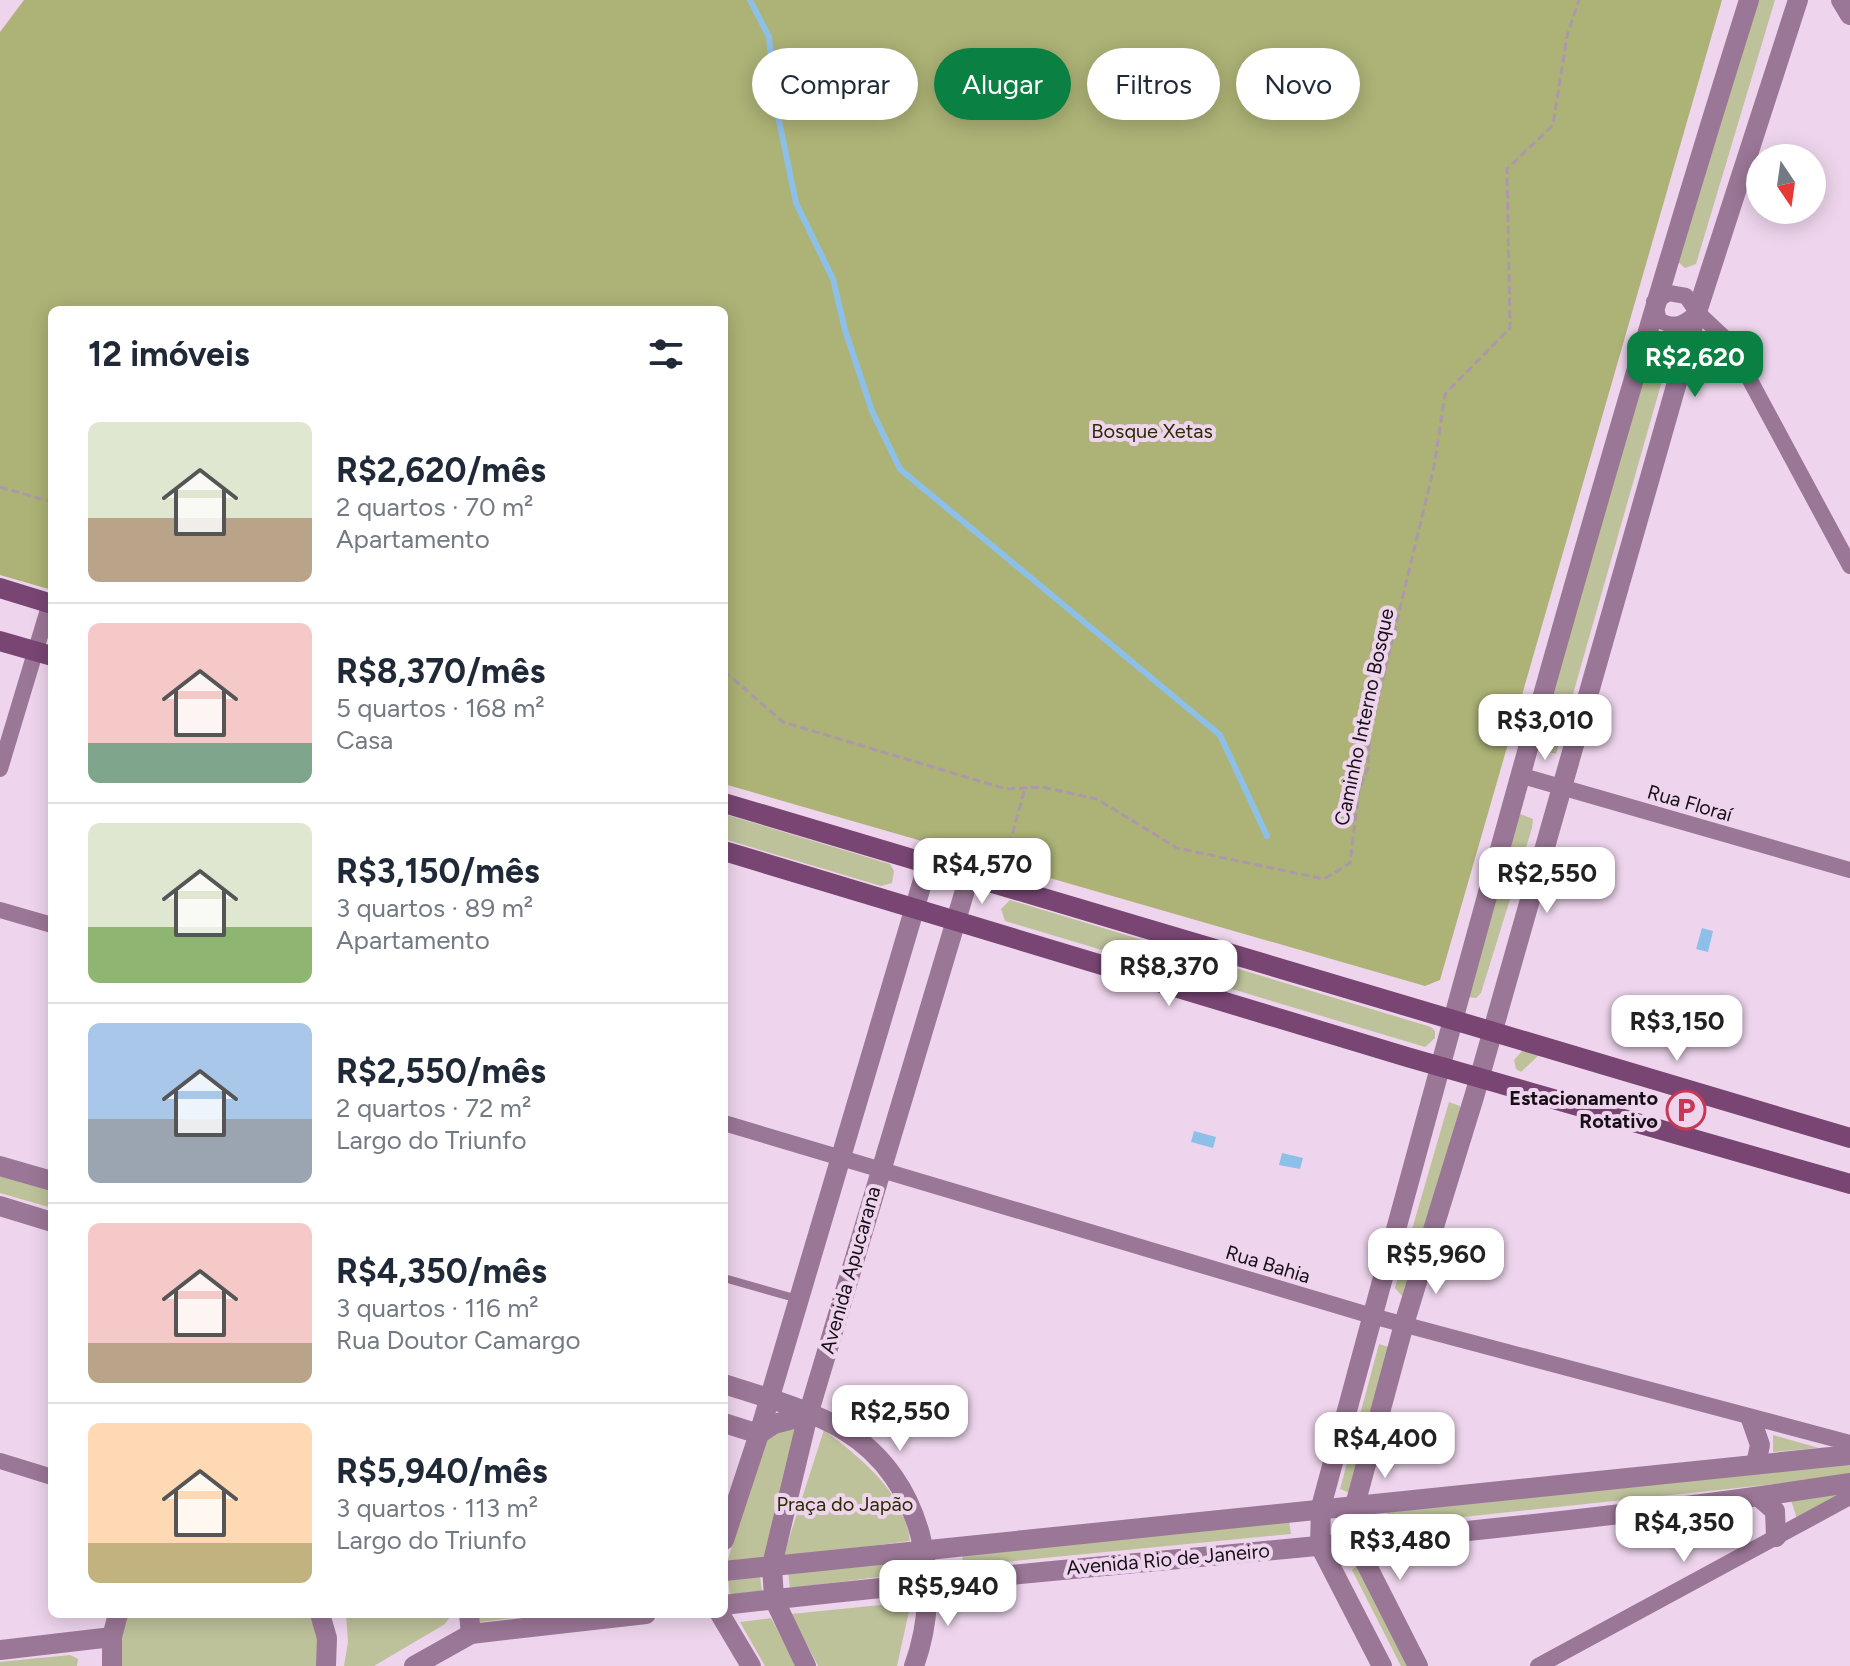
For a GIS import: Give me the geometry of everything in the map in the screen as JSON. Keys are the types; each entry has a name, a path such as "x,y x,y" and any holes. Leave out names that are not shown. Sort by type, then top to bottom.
{"main road":[{"path":"0,588 48,602"},
{"path":"0,641 43,654"},
{"path":"728,804 1850,1138"},
{"path":"728,852 1438,1066 1850,1184"}],"street":[{"path":"1382,1666 1320,1546 1321,1507 1519,775 1654,302 1749,0"},
{"path":"1418,1666 1355,1542 1355,1505 1404,1324 1479,1077 1697,312 1798,0"},
{"path":"1654,302 1661,295 1678,293 1693,303 1697,312 1730,343 1850,566"},
{"path":"1654,302 1659,320 1668,325 1689,320 1697,312"},
{"path":"0,769 43,654 48,622"},
{"name":"Rua Floraí","path":"1519,775 1850,870"},
{"name":"Avenida Apucarana","path":"728,1528 759,1434 928,863"},
{"name":"Avenida Apucarana","path":"806,1666 774,1599 772,1565 808,1415 954,920 977,879"},
{"path":"0,910 48,924"},
{"name":"Rua Bahia","path":"728,1124 1372,1316 1850,1443"},
{"path":"0,1166 48,1180"},
{"path":"0,1206 48,1221"},
{"path":"728,1385 769,1398 846,1432 884,1468 909,1505 925,1551 929,1581 926,1626 914,1666"},
{"path":"728,1424 759,1434 774,1424 808,1415"},
{"path":"1751,1419 1760,1445 1756,1464"},
{"name":"Avenida Rio de Janeiro","path":"728,1570 1321,1507 1850,1455"},
{"path":"0,1461 48,1476"},
{"name":"Avenida Rio de Janeiro","path":"728,1605 929,1581 1320,1546 1759,1497 1850,1483"},
{"path":"1759,1497 1775,1511 1776,1537"},
{"path":"1538,1666 1850,1497"},
{"path":"112,1666 112,1637 117,1618"},
{"path":"321,1618 327,1638 326,1666"},
{"path":"414,1666 470,1624 576,1618"},
{"path":"722,1618 751,1666"},
{"path":"0,1650 112,1637"}],"lane":[{"path":"728,1279 799,1299"}],"path":[{"name":"Caminho Interno Bosque","path":"728,674 783,722 1006,789 1042,787 1097,799 1177,848 1324,879 1350,863 1359,791 1368,767 1370,733 1434,467 1445,394 1510,328 1507,169 1553,125 1567,36 1579,0"},
{"path":"0,487 48,501"},
{"path":"977,879 1011,839 1025,788"}],"green space":[{"name":"Bosque Xetas","path":"24,0 1722,0 1440,980 1425,986 728,785 728,306 48,306 48,589 0,575 0,32"},
{"path":"1754,0 1775,0 1696,264 1685,268 1678,262"},
{"path":"1653,337 1673,342 1556,754 1535,748"},
{"path":"1518,813 1533,819 1532,828 1481,993 1476,998 1468,997"},
{"path":"728,815 890,864 894,871 892,883 881,886 728,840"},
{"path":"1010,900 1431,1027 1435,1038 1425,1047 1005,921 1001,909"},
{"path":"1523,1050 1540,1054 1521,1072 1516,1069 1514,1060"},
{"path":"1449,1102 1460,1106 1460,1111 1407,1296 1402,1296 1395,1288"},
{"path":"0,1175 48,1190 48,1207 0,1193"},
{"path":"1379,1344 1392,1348 1350,1493 1340,1489"},
{"path":"787,1428 810,1428 768,1557 728,1562 728,1559 765,1440"},
{"name":"Praça do Japão","path":"824,1430 866,1465 890,1492 906,1523 910,1541 783,1557"},
{"path":"1773,1435 1819,1448 1773,1452"},
{"path":"1850,1462 1850,1476 1388,1525 1387,1512"},
{"path":"1850,1490 1797,1519 1791,1500"},
{"path":"1289,1521 1291,1534 963,1566 962,1552"},
{"path":"910,1557 912,1573 790,1588 788,1572"},
{"path":"1358,1565 1415,1666 1401,1666 1352,1570"},
{"path":"760,1576 762,1591 730,1595 728,1579"},
{"path":"911,1602 897,1666 818,1666 791,1614"},
{"path":"126,1618 313,1618 319,1642 318,1666 120,1666 119,1651"},
{"path":"346,1618 449,1618 445,1624 374,1666 344,1666 348,1642"},
{"path":"480,1618 512,1618 480,1622"},
{"path":"771,1618 797,1666 765,1666 740,1622"},
{"path":"70,1655 78,1659 77,1666 0,1666 0,1662"}],"water":[{"path":"1702,928 1713,931 1708,952 1696,949"},
{"path":"1194,1131 1216,1137 1213,1148 1191,1142"},
{"path":"1282,1153 1303,1158 1300,1169 1279,1165"}],"waterway":[{"path":"750,0 769,37 775,101 796,203 833,279 845,330 872,411 900,469 1220,735 1267,836"}],"place":[{"name":"Estacionamento Rotativo","path":"1686,1110"}]}
